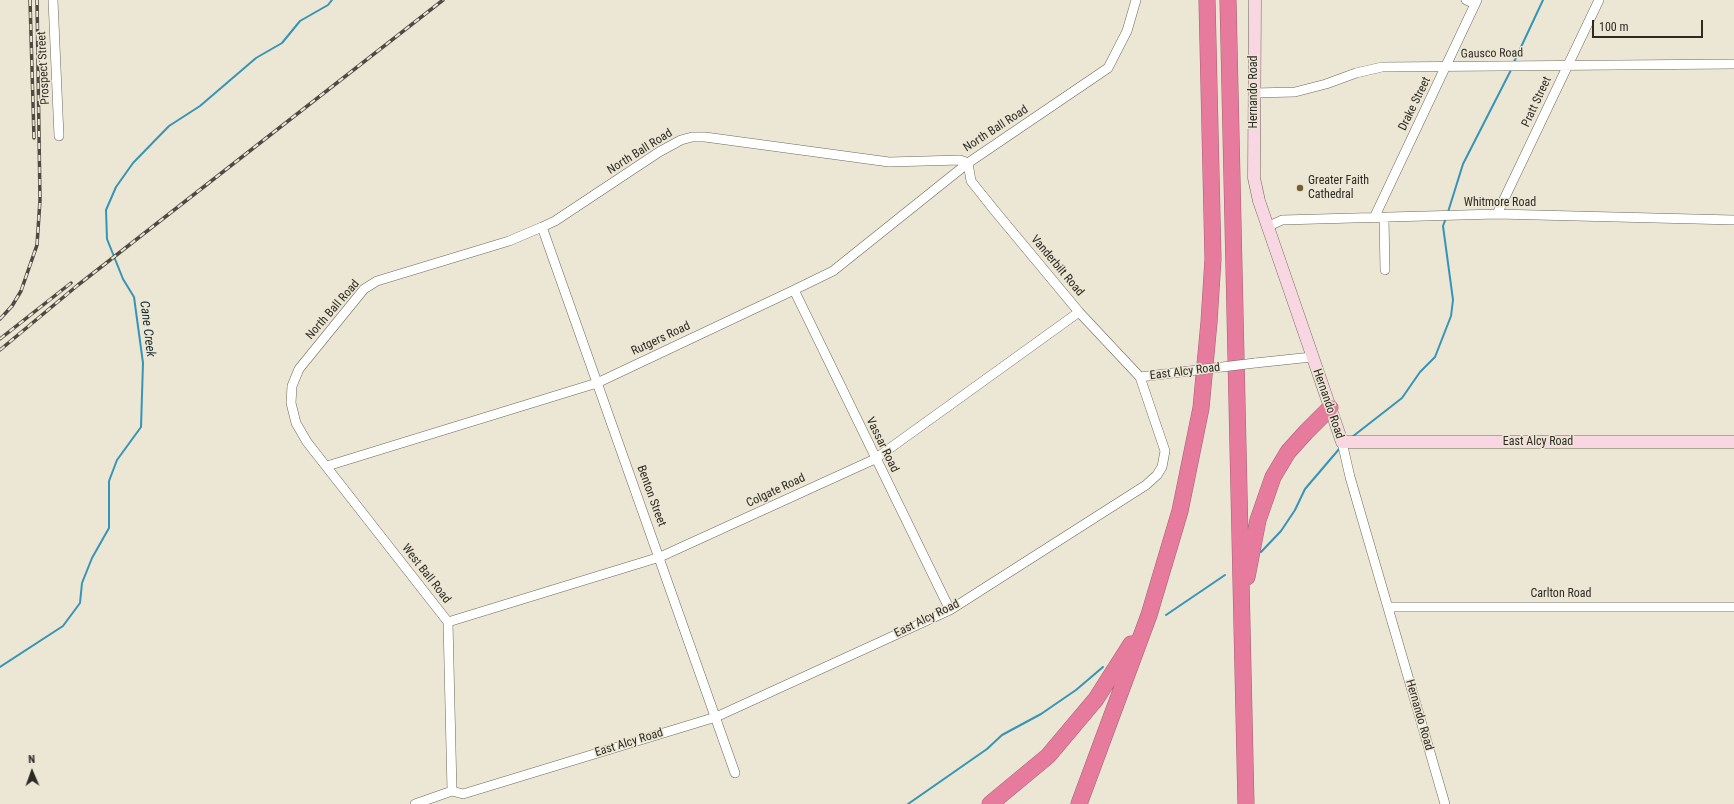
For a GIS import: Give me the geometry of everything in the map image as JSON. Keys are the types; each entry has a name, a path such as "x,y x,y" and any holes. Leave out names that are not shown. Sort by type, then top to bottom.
{"highway":[{"path":"1201,0 1207,31"},
{"path":"1079,804 1149,615 1180,511 1203,393 1212,259 1207,0"},
{"path":"1228,0 1246,804"},
{"path":"1242,610 1258,520 1271,483 1288,452 1330,408"},
{"path":"990,804 1048,756 1096,699 1149,615"}],"street":[{"name":"Prospect Street","path":"53,0 59,136"},
{"name":"North Ball Road","path":"291,403 292,386 299,369 364,289 377,281 509,241 555,221 659,152 681,140 692,137 706,137 889,162 960,160 968,163 1108,68 1127,31 1136,0"},
{"name":"Hernando Road","path":"1255,0 1254,178 1259,201 1342,442 1350,477 1445,804"},
{"path":"1466,0 1476,2"},
{"name":"Pratt Street","path":"1497,214 1599,0"},
{"name":"Drake Street","path":"1379,218 1476,2"},
{"name":"Gausco Road","path":"1254,93 1295,92 1326,84 1356,73 1382,67 1734,64"},
{"name":"Rutgers Road","path":"327,466 597,383 794,290 833,271 968,163"},
{"name":"Vanderbilt Road","path":"968,163 971,180 1079,312 1140,377"},
{"name":"Whitmore Road","path":"1267,227 1282,220 1497,214 1734,220"},
{"path":"1379,218 1385,270"},
{"name":"Benton Street","path":"542,227 735,773"},
{"name":"Vassar Road","path":"794,290 875,459 950,610"},
{"name":"Colgate Road","path":"448,622 660,558 875,459 1079,312"},
{"name":"East Alcy Road","path":"415,804 452,791 464,794 716,717 950,610 1146,485 1157,476 1162,467 1165,451 1140,377 1312,357"},
{"name":"West Ball Road","path":"291,403 296,423 307,442 448,622 452,791"},
{"name":"East Alcy Road","path":"1342,442 1734,442"},
{"name":"Carlton Road","path":"1388,607 1734,607"}],"waterway":[{"name":"Cane Creek","path":"0,667 63,626 80,603 82,583 92,558 109,528 109,481 117,460 141,427 143,363 134,297 123,279 107,239 106,210 116,187 133,163 169,126 200,106 256,58 282,43 300,21 328,5 332,0"},
{"path":"1514,62 1543,0"},
{"path":"1448,212 1463,164 1512,68"},
{"path":"1352,437 1402,398 1420,372 1435,357 1451,316 1453,300 1443,226 1446,218"},
{"path":"1261,552 1281,531 1295,510 1305,489 1340,448"},
{"path":"1166,615 1225,575"},
{"path":"908,804 987,749 1002,735 1041,714 1076,690 1103,667"}],"railway":[{"path":"30,0 34,138"},
{"path":"0,319 12,306 21,291 37,245 40,200 37,0"},
{"path":"0,350 78,285 443,0"},
{"path":"0,339 71,283"}],"place":[{"name":"Greater Faith Cathedral","path":"1300,188"}]}
